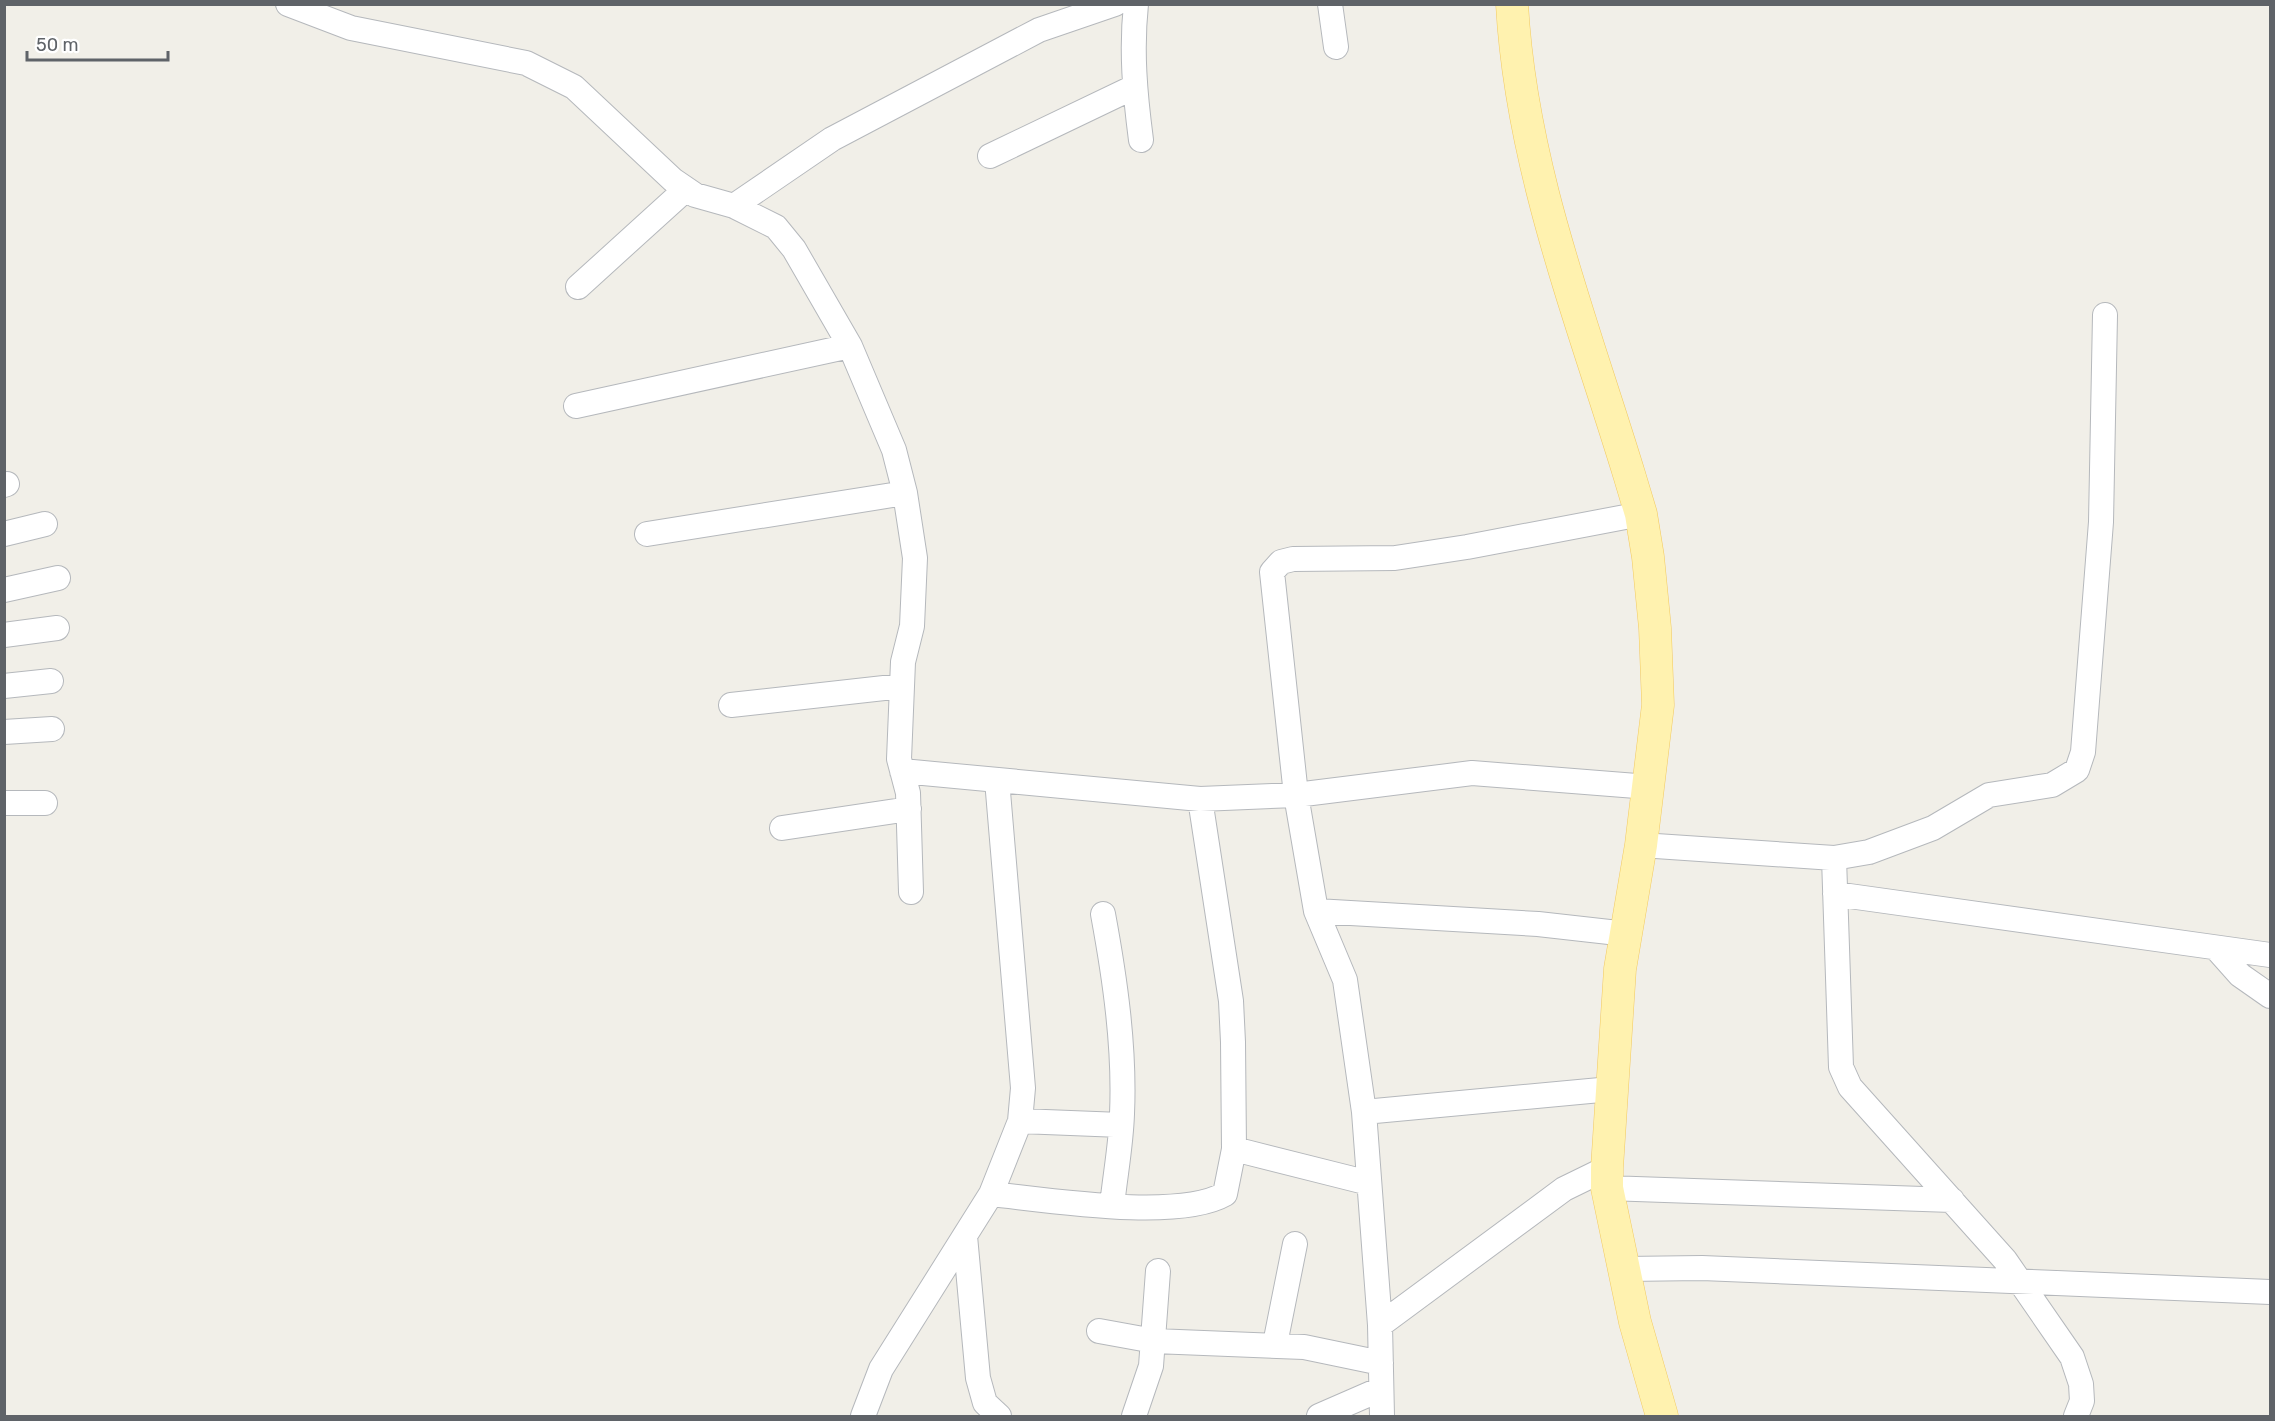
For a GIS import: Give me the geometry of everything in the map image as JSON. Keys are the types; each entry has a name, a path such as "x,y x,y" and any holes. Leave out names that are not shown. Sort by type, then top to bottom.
{"main road":[{"path":"1512,4 1515,54 1532,154 1641,514 1656,628 1658,694 1649,787 1619,981 1607,1178 1635,1322 1662,1416"}],"street":[{"path":"288,4 351,28 526,63 550,74 574,87 686,189 695,195 734,206 776,227 794,249 850,346 894,450 905,492 915,558 912,626 903,662 899,759 909,810 911,892"},
{"path":"734,206 842,134 1039,30 1115,4"},
{"path":"1136,4 1133,36 1134,87 1141,140"},
{"path":"1330,4 1336,47"},
{"path":"990,156 1134,87"},
{"path":"578,287 686,189"},
{"path":"1641,845 1834,858 1869,852 1933,828 1989,795 2052,785 2077,770 2083,752 2101,522 2105,315"},
{"path":"576,406 850,346"},
{"path":"647,534 905,492"},
{"path":"1382,1416 1380,1325 1364,1112 1345,980 1316,911 1296,795 1272,572 1281,562 1293,559 1395,558 1467,547 1641,514"},
{"path":"4,534 45,524"},
{"path":"4,590 58,578"},
{"path":"4,635 57,628"},
{"path":"4,686 51,681"},
{"path":"732,705 902,686"},
{"path":"4,732 52,729"},
{"path":"902,771 1200,799 1296,795 1472,773 1649,787"},
{"path":"863,1416 881,1369 991,1194 1020,1121 1022,1078 997,780"},
{"path":"991,1194 1112,1206 1191,1206 1211,1202 1225,1194 1234,1149 1231,1001 1200,799"},
{"path":"4,803 45,803"},
{"path":"782,828 909,810"},
{"path":"1834,858 1841,1067 1850,1087 2005,1260 2072,1357 2081,1384 2082,1401 2076,1416"},
{"path":"1835,894 2271,955"},
{"path":"1316,911 1538,924 1627,934"},
{"path":"1103,914 1115,976 1123,1079 1121,1125 1112,1206"},
{"path":"2216,948 2240,975 2271,996"},
{"path":"1364,1112 1611,1089"},
{"path":"1020,1121 1121,1125"},
{"path":"1234,1149 1369,1183"},
{"path":"1380,1325 1564,1189 1607,1178 1952,1200"},
{"path":"965,1236 978,1378 985,1403 999,1416"},
{"path":"1275,1344 1295,1244"},
{"path":"1625,1269 1702,1269 2022,1284 2271,1292"},
{"path":"1134,1416 1151,1366 1158,1271"},
{"path":"1099,1331 1154,1341 1218,1346 1275,1344 1381,1363"},
{"path":"1319,1416 1381,1389"}]}
